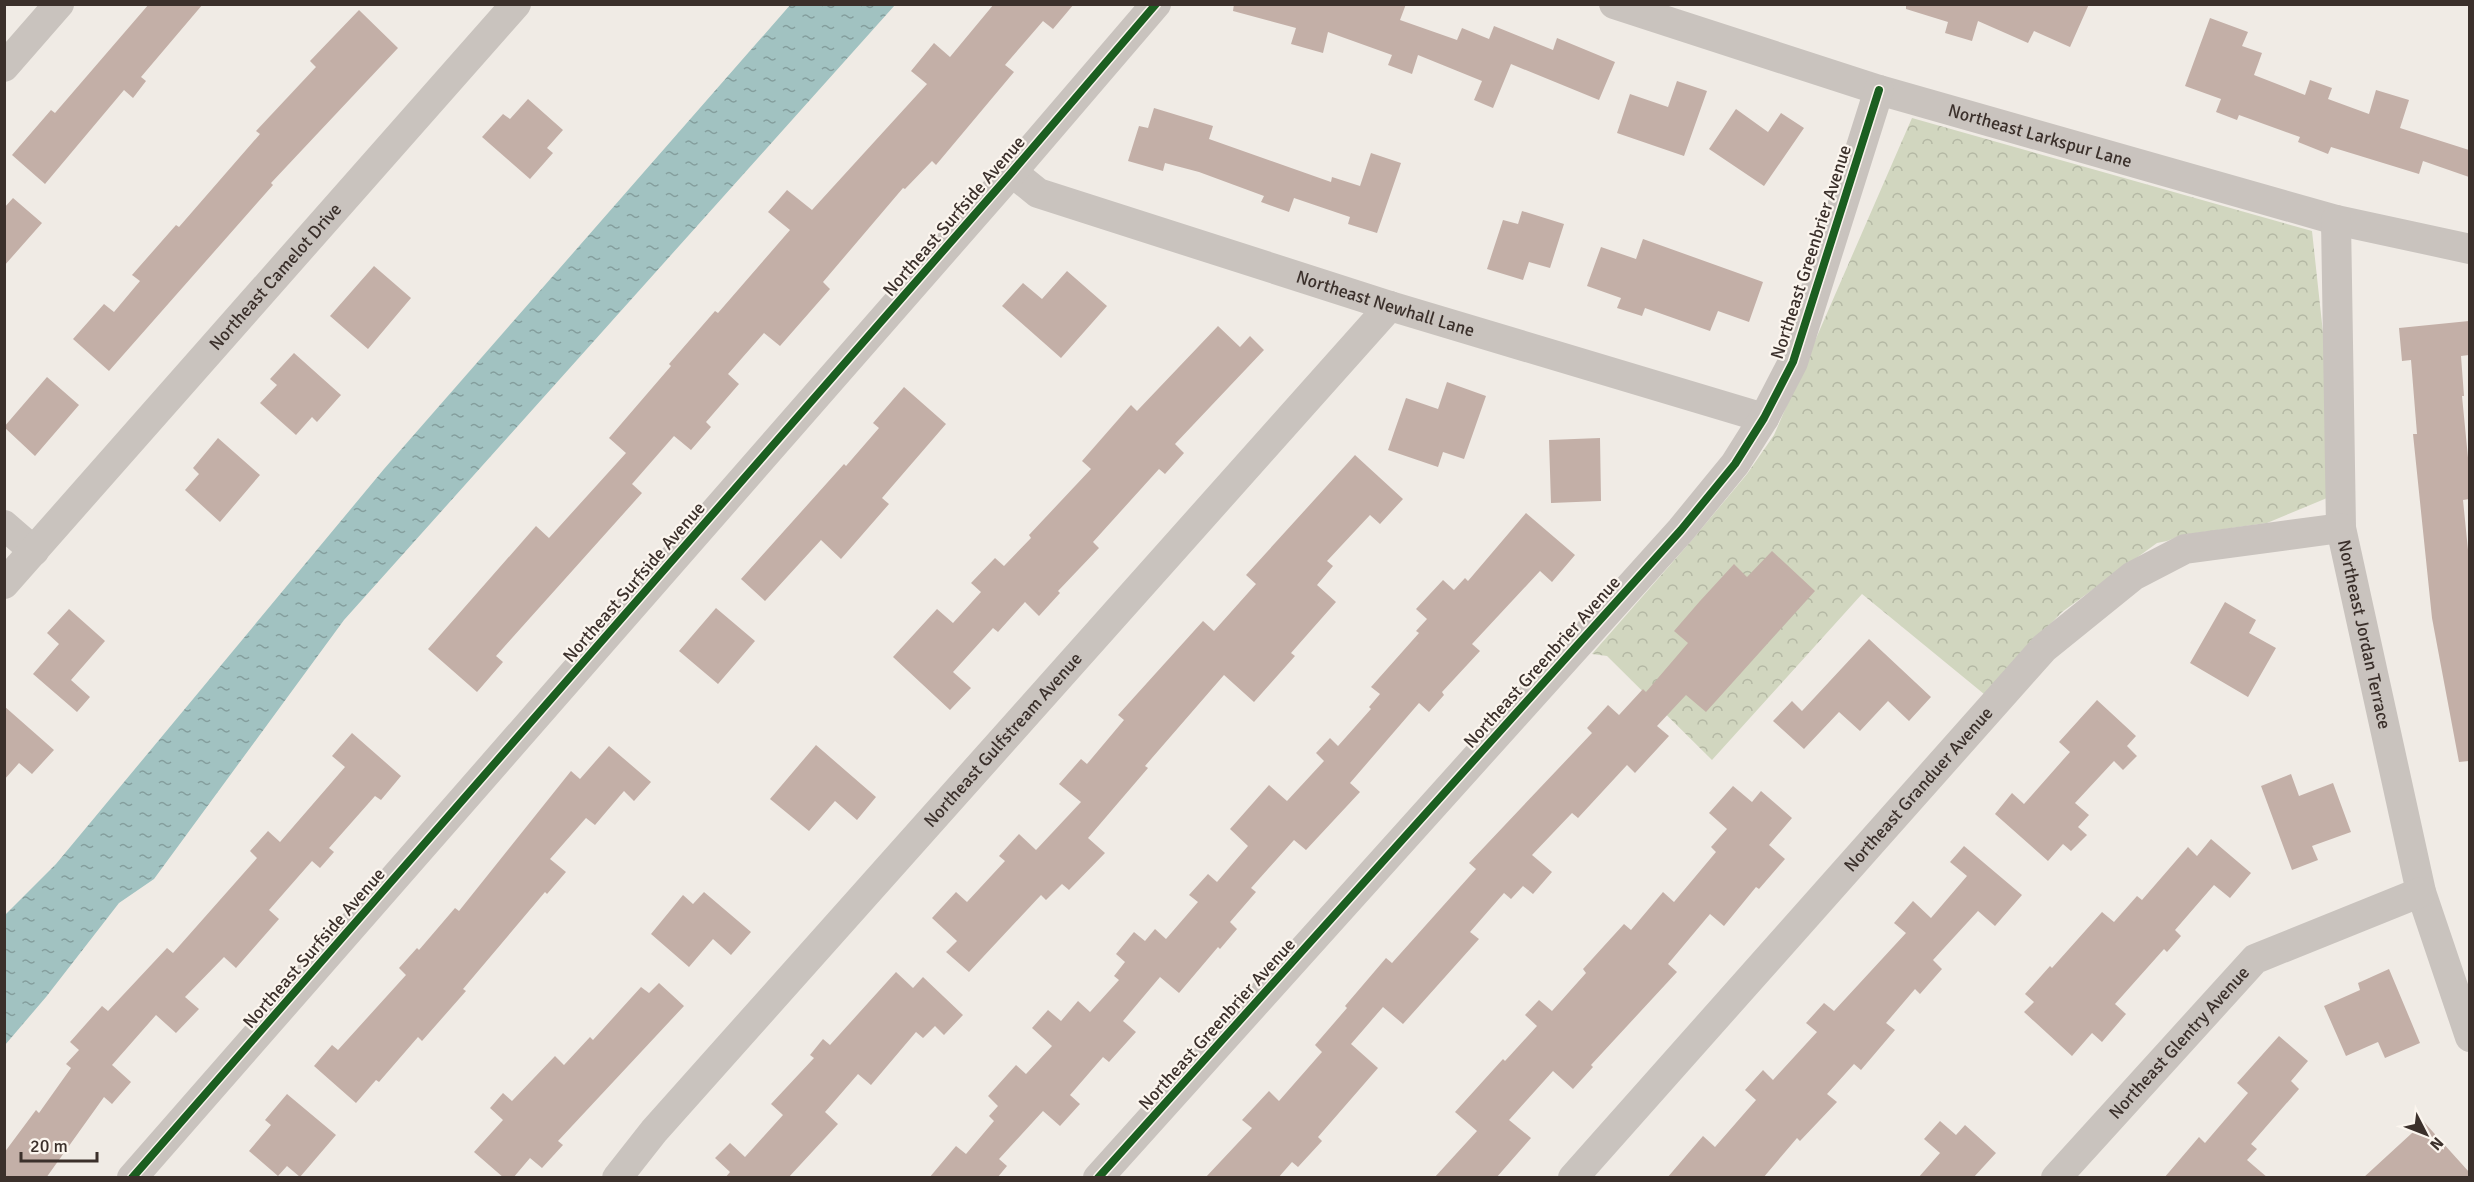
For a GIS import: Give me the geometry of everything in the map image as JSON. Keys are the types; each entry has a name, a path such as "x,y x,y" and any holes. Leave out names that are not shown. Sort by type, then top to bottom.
{"street":[{"path":"4,67 59,4"},
{"name":"Northeast Camelot Drive","path":"4,584 516,4"},
{"name":"Northeast Surfside Avenue","path":"132,1178 1012,172 1156,4"},
{"name":"Northeast Larkspur Lane","path":"1614,4 1879,90 2336,220 2469,249"},
{"name":"Northeast Greenbrier Avenue","path":"1098,1178 1681,530 1735,464 1764,418 1793,362 1879,90"},
{"name":"Northeast Newhall Lane","path":"1012,172 1038,193 1390,306 1764,418"},
{"name":"Northeast Jordan Terrace","path":"2336,220 2341,528 2421,892 2469,1036"},
{"name":"Northeast Gulfstream Avenue","path":"617,1178 654,1131 1390,306"},
{"path":"4,525 34,551"},
{"name":"Northeast Granduer Avenue","path":"1573,1178 2044,648 2133,576 2185,549 2341,528"},
{"name":"Northeast Glentry Avenue","path":"2056,1178 2255,959 2421,892"}],"green space":[{"path":"1912,118 2312,231 2324,342 2327,498 2267,523 2182,535 2157,543 2062,612 1984,694 1862,594 1712,760 1607,656 1592,654 1747,474 1774,435"}],"water":[{"path":"791,4 895,5 344,620 154,879 119,903 46,997 5,1045 5,915 56,864 384,469"}],"building":[{"path":"149,4 203,4 141,77 146,81 133,98 124,90 45,184 12,155 51,110 55,113"},
{"path":"994,4 1074,4 1053,29 1043,21 1005,65 1014,72 936,165 932,161 905,189 903,188 823,282 830,289 780,346 764,333 728,374 739,384 706,422 711,427 691,450 674,436 632,484 642,493 496,656 503,662 477,692 428,649 536,526 549,538 626,453 609,438 715,311 718,313 790,230 768,212 787,190 812,210 927,84 911,71 934,43 950,57"},
{"path":"1234,4 1406,4 1400,20 1457,40 1462,28 1489,39 1494,26 1553,50 1557,38 1615,62 1599,100 1511,64 1493,108 1474,100 1482,81 1418,55 1412,74 1388,65 1392,55 1328,32 1323,53 1291,44 1296,28 1233,11"},
{"path":"1906,4 2089,4 2070,47 2034,31 2028,43 1978,21 1972,41 1945,33 1948,22 1906,9"},
{"path":"359,10 398,48 271,183 273,185 109,371 73,339 104,304 114,312 140,281 132,275 176,225 179,227 260,134 256,131 316,67 310,61"},
{"path":"2210,18 2248,32 2242,46 2262,53 2254,75 2305,95 2310,80 2332,88 2328,99 2369,114 2376,90 2409,100 2400,128 2469,150 2469,177 2423,161 2419,174 2331,147 2328,154 2298,142 2300,137 2239,115 2237,120 2216,112 2221,99 2185,86"},
{"path":"1677,81 1707,91 1684,156 1617,133 1630,94 1668,107"},
{"path":"528,99 563,130 547,148 553,153 530,179 482,137 503,114 510,119"},
{"path":"1154,108 1213,126 1209,139 1331,182 1332,177 1360,186 1371,153 1401,163 1377,233 1348,224 1350,217 1294,198 1289,212 1261,202 1264,196 1199,172 1165,163 1163,171 1128,161 1139,126 1148,128"},
{"path":"1736,109 1768,132 1781,113 1804,128 1764,186 1709,149"},
{"path":"13,198 42,223 4,266 4,208"},
{"path":"1522,211 1564,224 1550,268 1529,262 1523,280 1487,269 1503,220 1518,224"},
{"path":"1643,239 1763,282 1749,322 1718,311 1710,331 1645,308 1642,316 1617,308 1621,298 1587,286 1601,247 1636,259"},
{"path":"374,266 411,298 368,349 330,316"},
{"path":"1067,271 1107,306 1061,358 1002,306 1023,283 1042,299"},
{"path":"2469,321 2469,355 2461,356 2464,396 2462,396 2469,468 2469,499 2463,500 2469,560 2469,761 2459,762 2432,618 2413,434 2417,434 2411,360 2402,361 2399,328"},
{"path":"1218,326 1240,347 1250,336 1264,350 1175,444 1184,453 1165,474 1159,469 1093,542 1099,548 1058,591 1060,593 1039,616 1025,602 998,632 993,628 953,672 971,688 950,710 893,657 937,609 953,623 981,592 971,583 995,558 1004,566 1031,538 1029,535 1091,469 1082,461 1131,405 1137,411"},
{"path":"294,353 341,395 317,422 312,417 296,435 260,403 277,385 270,379"},
{"path":"47,377 79,405 35,456 4,427"},
{"path":"1447,382 1486,396 1464,459 1443,452 1438,467 1388,450 1406,398 1438,409"},
{"path":"904,387 946,424 882,498 889,504 841,559 821,540 765,601 741,579 879,428 873,423"},
{"path":"218,438 260,475 220,522 185,490 199,474 193,468"},
{"path":"1600,438 1601,501 1551,503 1549,440"},
{"path":"1355,455 1403,499 1380,524 1370,515 1327,561 1333,566 1317,585 1336,602 1291,653 1295,656 1254,702 1224,675 1145,766 1148,768 1088,838 1105,853 1069,890 1062,884 1046,900 1041,895 969,972 946,952 957,941 932,918 956,892 967,902 1005,861 999,856 1019,834 1036,850 1081,802 1059,784 1081,759 1087,764 1124,720 1118,715 1203,621 1214,631 1256,584 1246,575"},
{"path":"1526,513 1575,555 1552,582 1540,571 1472,644 1480,651 1442,692 1444,695 1429,712 1419,703 1350,783 1360,792 1306,850 1294,840 1251,888 1256,892 1230,922 1237,929 1220,949 1218,947 1179,993 1160,977 1123,1021 1136,1032 1109,1062 1103,1057 1070,1095 1080,1104 1060,1126 1043,1111 999,1159 1007,1166 997,1178 929,1178 956,1146 966,1154 994,1121 989,1116 998,1106 988,1096 1016,1065 1026,1074 1052,1046 1032,1028 1048,1010 1061,1021 1078,1001 1090,1012 1119,980 1114,976 1125,962 1116,954 1134,932 1145,941 1155,929 1166,939 1198,902 1189,895 1208,874 1217,882 1248,846 1230,829 1269,785 1287,801 1324,761 1316,753 1330,738 1338,746 1371,709 1369,707 1380,694 1371,687 1419,633 1416,631 1427,619 1416,609 1443,580 1454,590 1465,578 1468,581"},
{"path":"1772,551 1815,591 1706,712 1686,695 1657,726 1669,736 1635,773 1627,765 1578,818 1572,813 1532,855 1552,872 1533,894 1523,886 1511,899 1504,893 1470,932 1479,939 1403,1024 1383,1007 1351,1044 1378,1068 1318,1137 1322,1141 1298,1167 1292,1162 1278,1178 1205,1178 1252,1128 1242,1120 1269,1091 1279,1101 1322,1052 1315,1045 1347,1008 1345,1006 1386,958 1392,963 1476,869 1469,863 1592,733 1587,728 1608,705 1619,715 1643,689 1646,692 1688,643 1674,631 1700,601 1734,564 1747,577"},
{"path":"2225,602 2256,620 2249,633 2276,648 2248,697 2190,663"},
{"path":"716,608 755,641 718,684 679,651"},
{"path":"69,609 105,641 71,680 90,697 77,712 33,674 59,644 47,633"},
{"path":"1869,639 1931,697 1909,721 1888,701 1860,731 1839,712 1804,749 1773,721 1792,701 1802,711"},
{"path":"2097,700 2136,736 2127,746 2137,756 2123,770 2114,761 2075,803 2089,815 2078,827 2087,835 2071,851 2063,844 2048,861 1995,814 2012,793 2024,804 2070,752 2059,742"},
{"path":"4,706 54,750 32,774 19,763 4,780"},
{"path":"352,733 401,776 381,800 375,796 329,848 334,852 320,868 312,861 269,910 279,919 236,968 224,957 185,997 199,1009 176,1033 156,1015 112,1065 131,1082 112,1104 104,1097 46,1178 4,1178 4,1153 36,1110 39,1113 71,1068 66,1064 79,1050 70,1042 102,1006 108,1011 167,948 173,953 257,858 250,851 268,831 280,842 345,767 332,756"},
{"path":"816,745 876,797 857,820 835,801 809,831 770,799"},
{"path":"609,746 651,782 634,801 624,791 595,825 586,818 550,859 566,872 547,894 545,892 463,989 466,991 422,1041 418,1037 379,1082 376,1080 356,1103 314,1066 332,1045 338,1050 406,975 399,968 417,948 419,950 455,908 459,911 571,771 580,779"},
{"path":"2291,774 2299,796 2333,783 2351,832 2312,846 2318,860 2292,870 2261,786"},
{"path":"1733,786 1752,802 1761,791 1792,818 1769,845 1785,859 1759,889 1756,887 1724,926 1710,914 1668,964 1677,972 1591,1065 1593,1067 1573,1089 1553,1071 1509,1120 1531,1138 1496,1178 1434,1178 1477,1131 1455,1112 1503,1059 1505,1061 1537,1026 1525,1015 1539,1000 1552,1011 1586,973 1583,969 1624,924 1631,930 1663,892 1674,902 1716,852 1711,847 1727,829 1709,813"},
{"path":"2211,839 2251,873 2230,898 2214,885 2175,930 2181,936 2167,952 2164,949 2115,1004 2126,1014 2102,1042 2092,1033 2072,1056 2024,1012 2034,1002 2025,994 2050,966 2052,968 2102,912 2114,922 2137,896 2142,900 2188,847 2197,856"},
{"path":"1964,846 2022,895 1995,926 1978,911 1933,960 1942,969 1920,994 1915,989 1886,1023 1895,1030 1861,1070 1854,1064 1827,1094 1837,1102 1800,1141 1797,1138 1763,1178 1667,1178 1703,1136 1715,1147 1756,1100 1745,1090 1763,1070 1773,1080 1817,1032 1806,1023 1824,1003 1834,1011 1906,933 1894,923 1913,901 1931,918 1967,876 1950,862"},
{"path":"704,892 751,932 731,955 713,939 689,967 651,934 683,895 693,904"},
{"path":"2389,969 2420,1043 2385,1058 2378,1042 2346,1056 2324,1006 2360,990 2358,983"},
{"path":"896,972 913,988 923,977 963,1015 944,1035 935,1026 923,1038 916,1032 871,1085 858,1074 825,1112 838,1124 788,1178 725,1178 730,1172 715,1158 730,1143 745,1157 783,1115 771,1104 814,1058 810,1055 823,1039 830,1045"},
{"path":"659,983 684,1006 558,1141 563,1145 542,1168 530,1158 513,1178 504,1178 474,1152 503,1120 490,1108 503,1093 512,1101 555,1056 564,1065 590,1037 593,1040 641,987 649,993"},
{"path":"2279,1036 2308,1061 2291,1081 2299,1089 2251,1144 2257,1149 2247,1160 2268,1178 2164,1178 2199,1137 2205,1143 2248,1093 2237,1083"},
{"path":"287,1094 336,1135 300,1177 287,1166 278,1176 249,1151 271,1125 265,1120"},
{"path":"1940,1121 1956,1135 1965,1125 1996,1153 1973,1178 1918,1178 1940,1153 1924,1139"},
{"path":"2424,1122 2469,1172 2469,1178 2363,1178"}],"cycle path":[{"path":"132,1178 1012,172 1156,4"},
{"path":"1098,1178 1681,530 1735,464 1764,418 1793,362 1879,90"}]}
